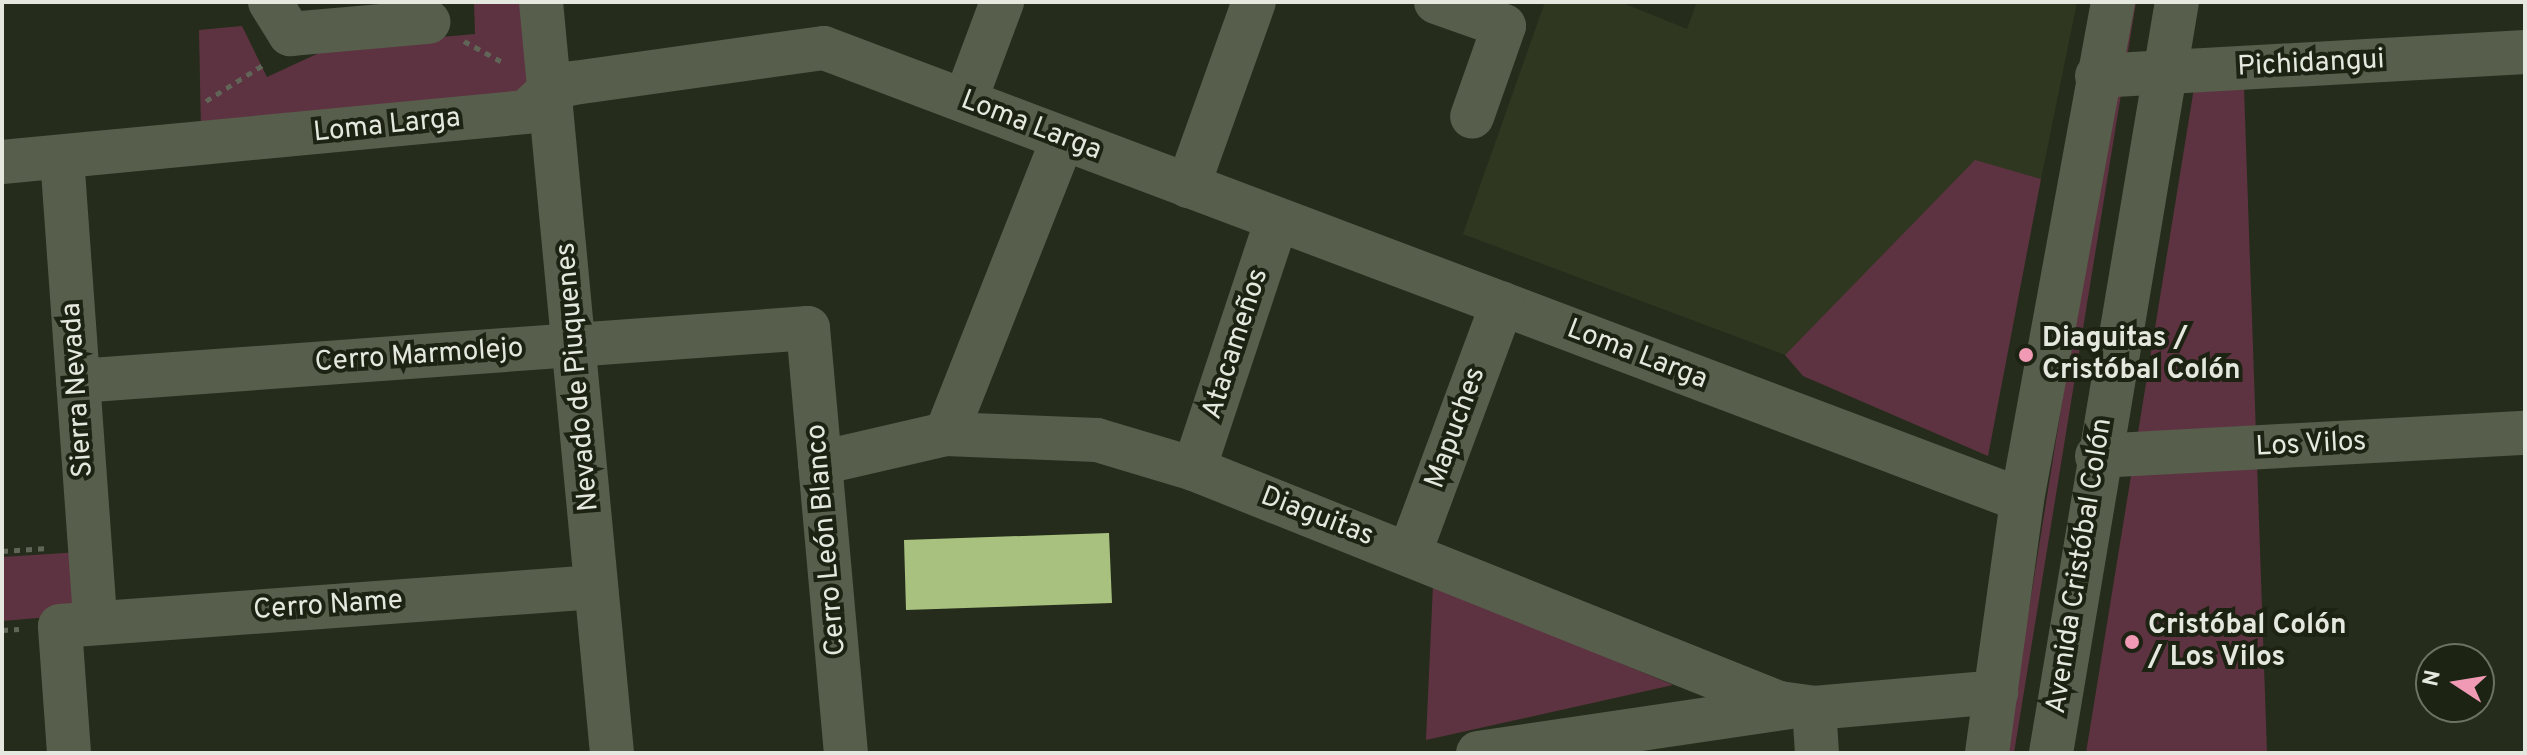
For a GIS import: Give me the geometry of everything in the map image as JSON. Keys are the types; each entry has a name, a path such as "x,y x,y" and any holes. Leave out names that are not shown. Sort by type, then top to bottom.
{"street":[{"path":"270,2 290,34 428,22"},
{"name":"Nevado de Piuquenes","path":"541,2 612,753"},
{"path":"965,101 1002,2"},
{"path":"1188,186 1254,2"},
{"path":"1436,2 1504,26 1472,117"},
{"path":"1987,753 2022,500 2097,76 2113,2"},
{"name":"Avenida Cristóbal Colón","path":"2051,753 2097,456 2177,2"},
{"name":"Loma Larga","path":"2,162 526,112 551,89 824,48 2022,500"},
{"name":"Pichidangui","path":"2097,76 2525,52"},
{"path":"946,434 1063,139"},
{"name":"Sierra Nevada","path":"62,157 78,381 77,624 69,753"},
{"name":"Atacameños","path":"1194,469 1277,219"},
{"name":"Mapuches","path":"1410,552 1502,304"},
{"name":"Cerro Marmolejo","path":"78,381 808,328"},
{"name":"Cerro León Blanco","path":"808,328 846,753"},
{"name":"Los Vilos","path":"2097,456 2525,433"},
{"name":"Diaguitas","path":"820,463 946,434 1097,440 1194,469 1805,707"},
{"name":"Cerro Name","path":"77,624 596,587"},
{"name":"Diaguitas","path":"1478,753 1594,744 1805,707 1996,692"},
{"path":"1805,707 1817,753"}],"path":[{"path":"428,22 551,89"},
{"path":"207,94 264,65"}],"shaded area":[{"path":"474,2 521,2 529,99 201,130 199,30 242,26 267,77 332,47 475,34"},
{"path":"1545,2 1620,2 1687,29 1697,2 2077,2 2041,179 1975,161 1785,355 1463,234"},
{"path":"2126,2 2136,2 2014,753 2006,753"},
{"path":"2194,88 2244,88 2267,753 2086,753"},
{"path":"1975,160 2041,179 1988,456 1803,376 1785,355"},
{"path":"81,552 85,614 2,621 2,557"},
{"path":"1433,585 1673,685 1426,740"}],"building":[{"path":"1109,533 1112,603 906,610 904,540"}],"place":[{"name":"Diaguitas / Cristóbal Colón","path":"2026,355"},
{"name":"Cristóbal Colón / Los Vilos","path":"2132,642"}]}
